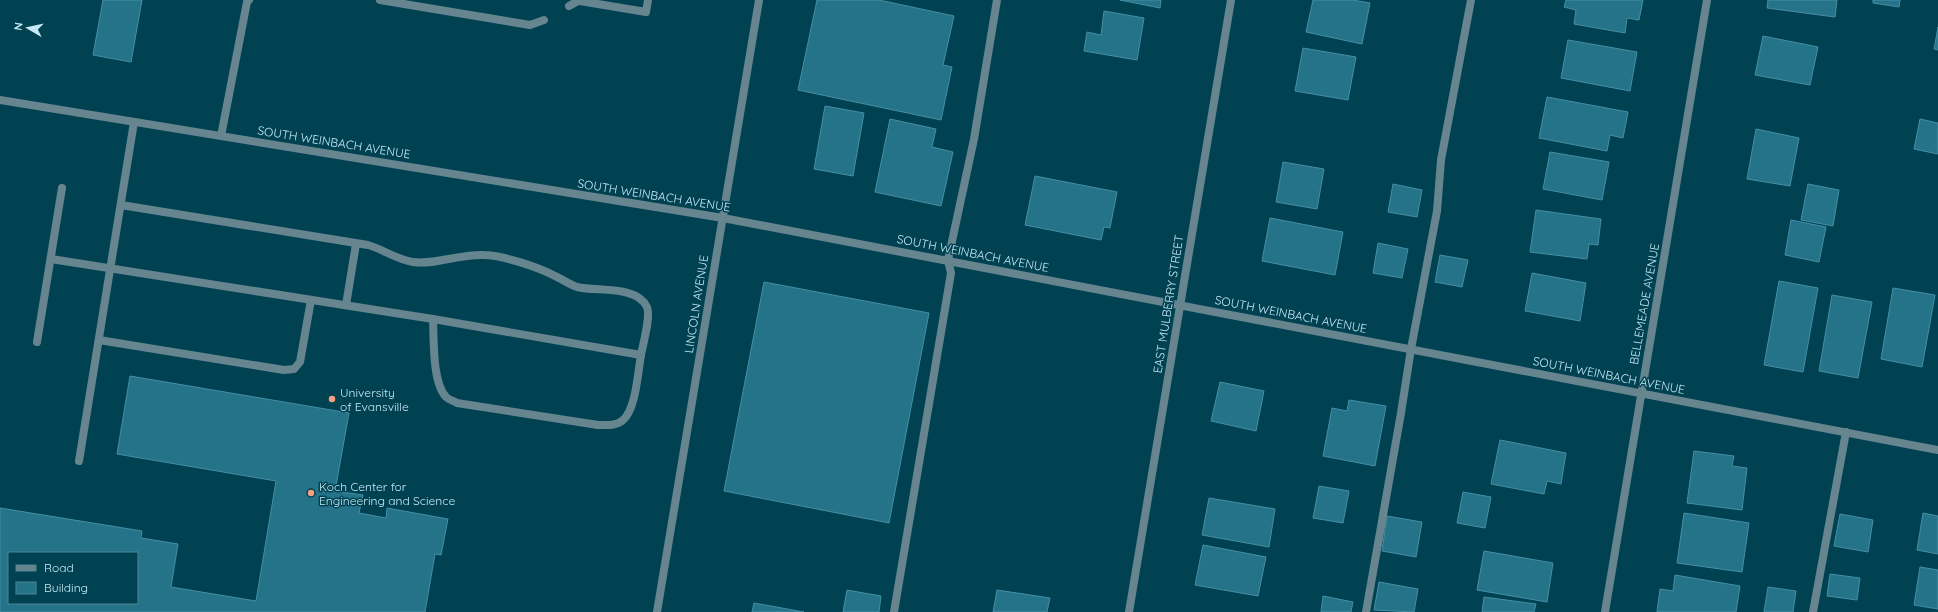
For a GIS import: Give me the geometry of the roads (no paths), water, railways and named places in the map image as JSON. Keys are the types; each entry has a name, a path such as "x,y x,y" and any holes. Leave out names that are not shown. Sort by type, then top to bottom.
{"street":[{"path":"221,136 247,2 249,0"},
{"path":"380,0 530,24 544,20"},
{"path":"569,6 580,0 646,12 648,0"},
{"name":"LINCOLN AVENUE","path":"657,612 759,0"},
{"path":"894,612 951,273 948,260 974,139 997,0"},
{"name":"EAST MULBERRY STREET","path":"1129,612 1231,0"},
{"path":"1366,612 1401,413 1410,349 1437,211 1441,160 1471,0"},
{"name":"BELLEMEADE AVENUE","path":"1605,612 1640,394 1707,0"},
{"name":"SOUTH WEINBACH AVENUE","path":"0,100 722,218 1180,304 1640,394 1938,450"},
{"path":"79,461 134,122"},
{"path":"37,342 62,188"},
{"path":"120,205 356,244 380,249 411,262 422,263 458,256 484,255 528,265 554,275 576,287 625,292 638,296 648,307 648,320 631,409 623,420 612,425 598,425 457,403 447,398 441,388 437,372 433,319"},
{"path":"346,305 356,244"},
{"path":"51,259 433,319 641,355"},
{"path":"99,340 284,370 294,369 300,362 311,300"},
{"path":"1813,612 1846,432"}],"place":[{"name":"University of Evansville","path":"332,399"},
{"name":"Koch Center for Engineering and Science","path":"311,493"}]}
